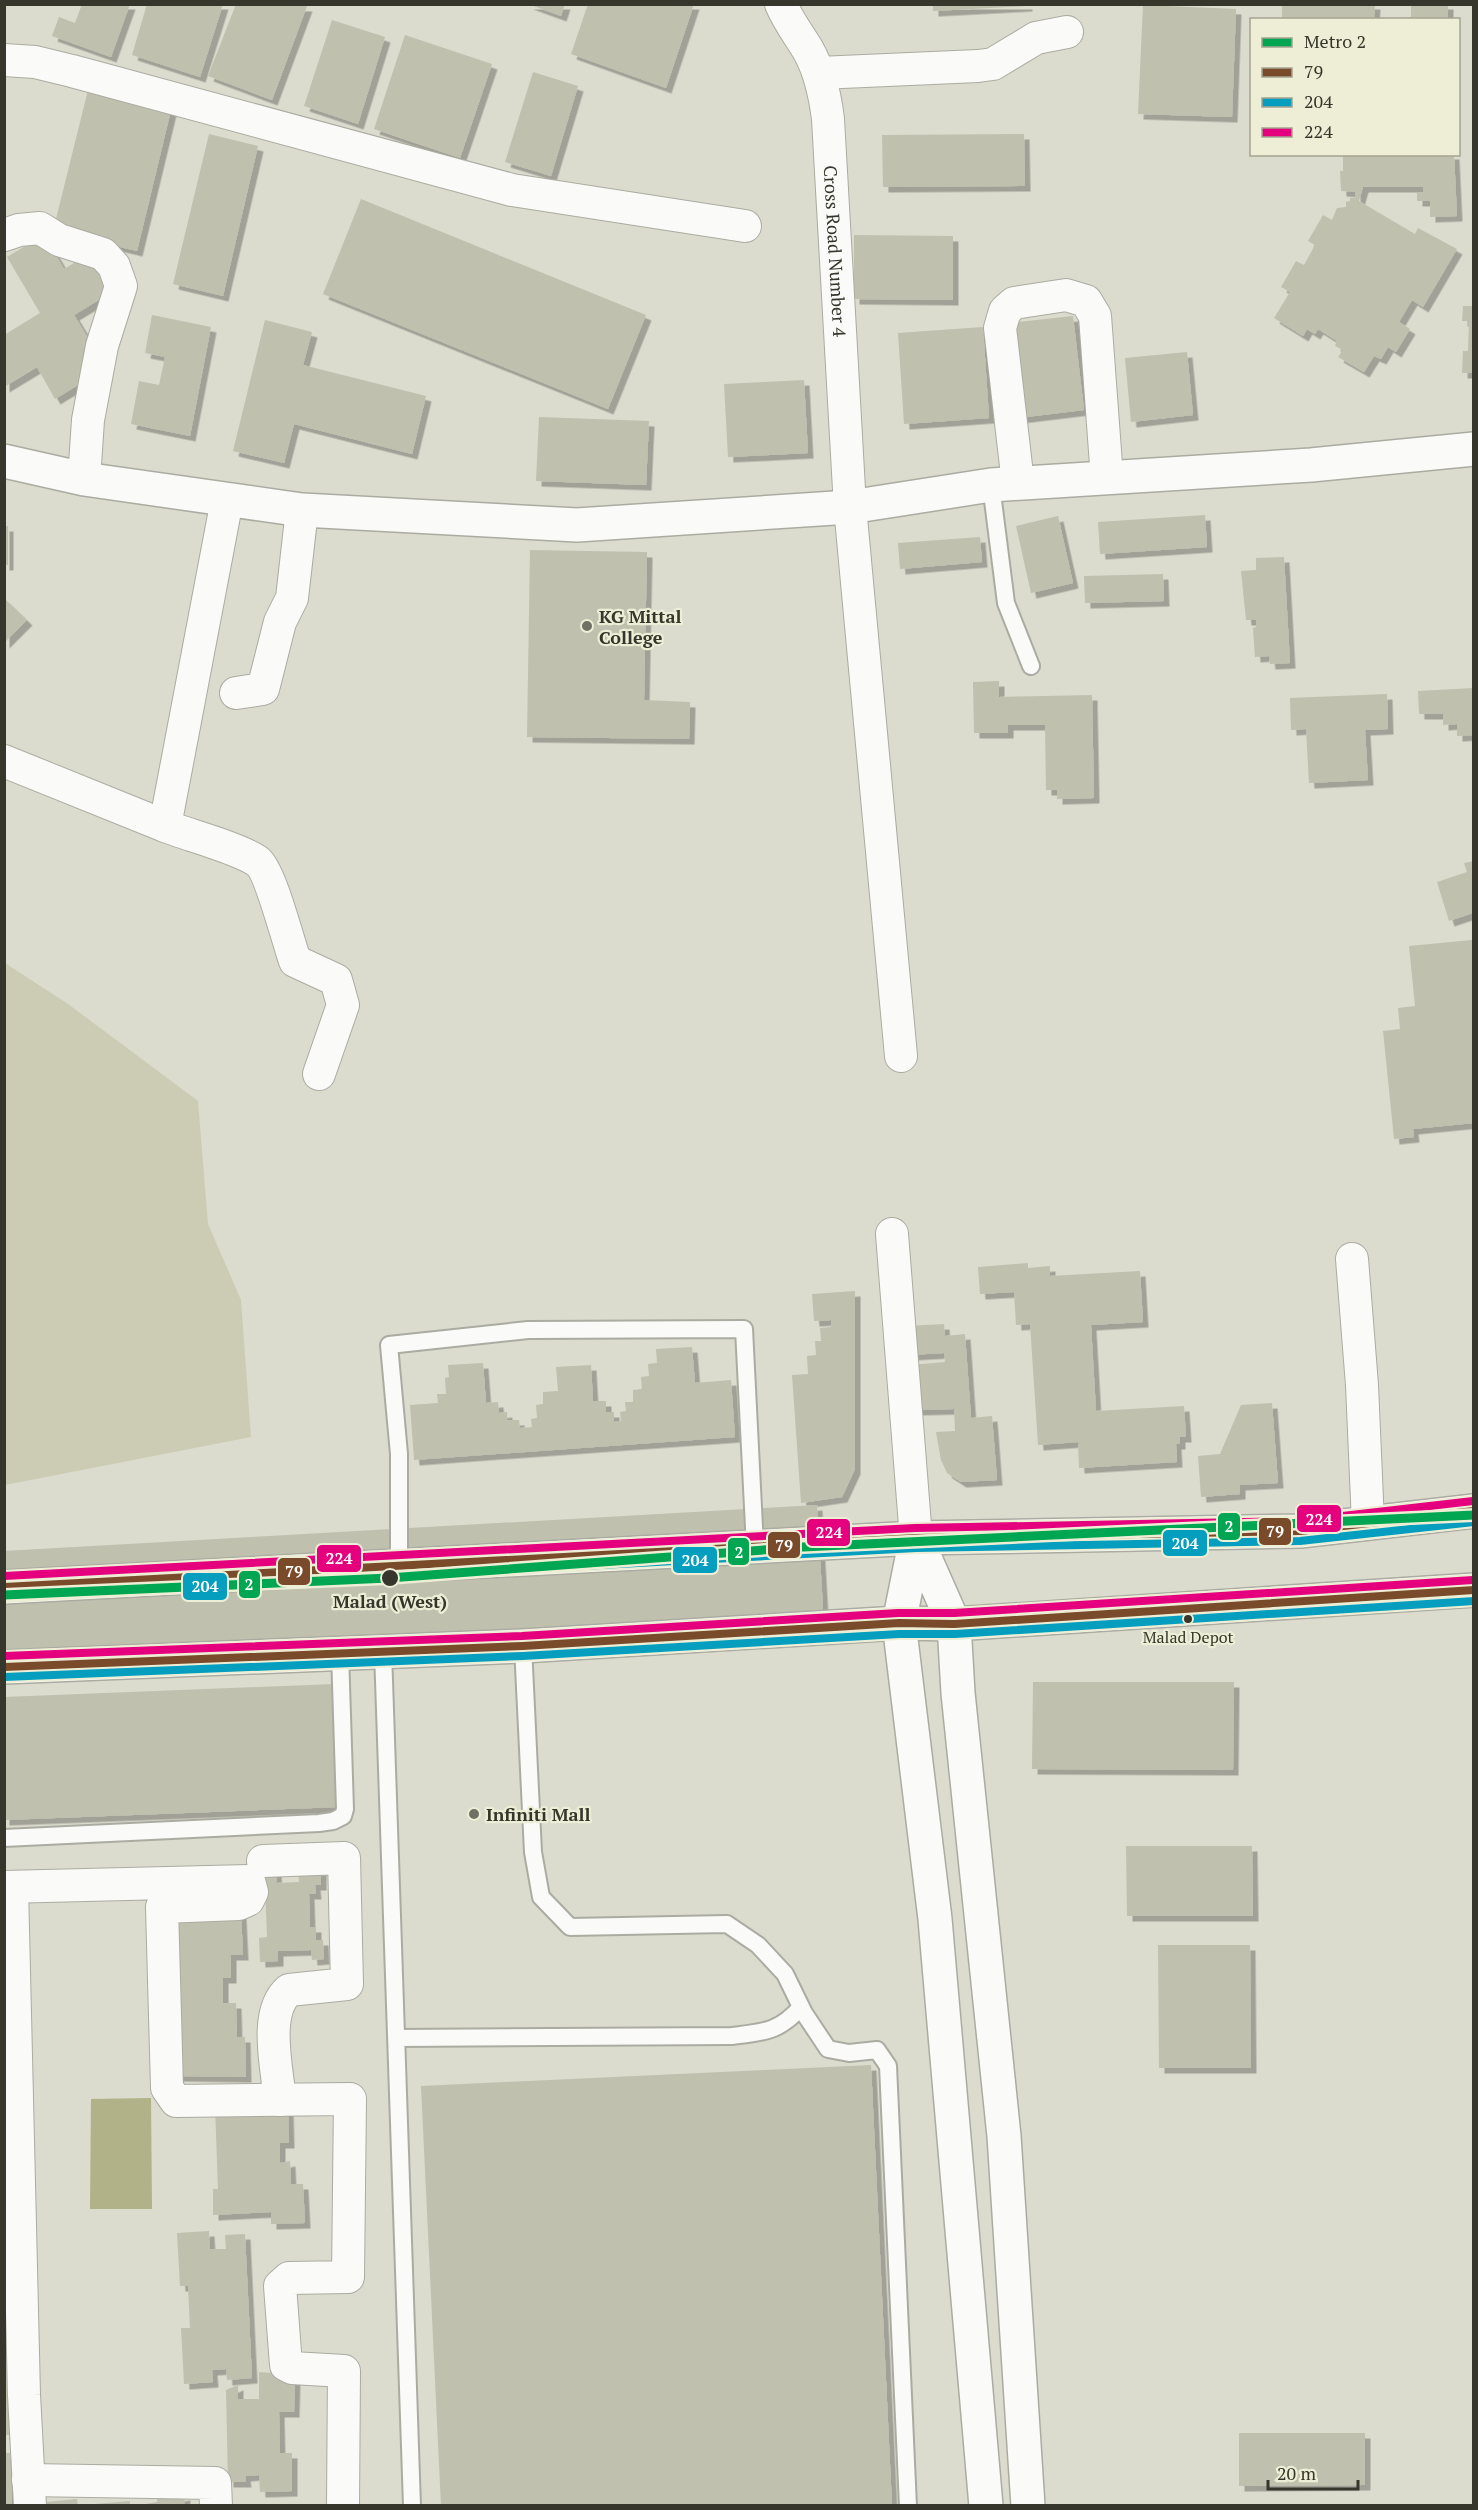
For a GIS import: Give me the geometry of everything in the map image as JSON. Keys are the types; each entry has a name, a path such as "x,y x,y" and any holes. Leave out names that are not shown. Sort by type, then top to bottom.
{"street":[{"name":"Cross Road Number 4","path":"781,4 819,73 828,119 850,507 901,1056"},
{"path":"819,73 993,64 1036,38 1067,32"},
{"path":"4,60 35,62 72,71 512,190 745,226"},
{"path":"4,235 19,230 40,228 59,240 103,254 114,266 118,276 121,286 102,346 88,420 84,479"},
{"path":"1004,484 1000,328 1005,311 1014,303 1066,295 1086,301 1095,316 1107,478"},
{"path":"4,461 84,479 302,510 576,525 850,507 1004,484 1311,465 1473,449"},
{"path":"165,826 227,500"},
{"path":"250,699 280,622 292,598 302,510"},
{"path":"4,760 259,862 271,883 295,961 336,980 343,1005 319,1074"},
{"path":"892,1234 916,1538 899,1623 935,1919 986,2504 1023,2505"},
{"path":"1352,1259 1362,1385 1368,1523"},
{"path":"4,1587 916,1538 1300,1531 1473,1511"},
{"path":"916,1538 954,1624 958,1693 1004,2136 1029,2505"},
{"path":"4,1667 523,1646 899,1623 954,1624 1473,1590"},
{"path":"263,1861 344,1858 347,1984 290,1990 279,2002 274,2018 274,2043 280,2100"},
{"path":"216,2505 215,2483 29,2493 13,2288 8,1887 249,1881 252,1892 248,1900 239,1904 162,1907 167,2088 176,2101 350,2098 348,2277 289,2278 280,2286 283,2357 286,2365 292,2368 344,2371 343,2505"},
{"path":"954,2140 1004,2136"}],"lane":[{"path":"1004,484 1006,603 1031,666"},
{"path":"399,1566 399,1454 389,1345 528,1330 744,1329 755,1547"},
{"path":"523,1646 532,1852 541,1897 570,1927 727,1924 758,1945 785,1974 801,2007 828,2049 849,2052 877,2050 888,2066 908,2505"},
{"path":"382,1651 412,2505"},
{"path":"4,1838 319,1823 333,1821 343,1816 345,1809 340,1653"},
{"path":"396,2038 732,2036 770,2032 788,2021 801,2007"}],"shaded area":[{"path":"5,963 68,1004 198,1101 208,1224 241,1300 251,1437 5,1485"},
{"path":"151,2098 152,2209 90,2209 91,2099"}],"building":[{"path":"82,4 130,4 111,57 52,36 59,17 75,23"},
{"path":"147,4 223,4 200,77 132,55"},
{"path":"236,4 307,6 272,100 208,76"},
{"path":"528,4 565,4 561,16"},
{"path":"588,4 694,4 666,88 571,54"},
{"path":"933,4 1027,4 1027,6 933,11"},
{"path":"1282,4 1375,4 1374,18 1282,18"},
{"path":"1411,4 1448,4 1448,18 1407,18 1411,17"},
{"path":"1143,5 1236,9 1232,117 1138,114"},
{"path":"332,20 385,37 358,124 304,106"},
{"path":"405,35 492,64 460,158 374,129"},
{"path":"533,72 578,86 551,176 505,162"},
{"path":"89,86 172,106 137,251 53,231"},
{"path":"209,134 258,146 223,296 173,284"},
{"path":"1024,134 1025,186 883,187 882,135"},
{"path":"1343,156 1454,156 1457,216 1430,217 1430,201 1417,201 1417,192 1423,192 1423,187 1363,187 1359,201 1415,234 1418,228 1457,249 1423,307 1412,300 1399,322 1410,329 1396,352 1388,347 1381,359 1374,356 1364,372 1338,357 1343,350 1335,346 1337,341 1318,329 1315,334 1307,329 1303,336 1274,318 1290,292 1281,287 1296,261 1304,265 1315,245 1308,241 1323,215 1332,220 1337,208 1346,207 1346,202 1350,201 1350,198 1355,198 1355,192 1341,191 1340,171 1343,171"},
{"path":"361,199 646,315 608,409 323,294"},
{"path":"44,235 64,269 97,249 120,287 74,315 106,368 55,399 37,367 4,387 4,335 40,313 7,257"},
{"path":"854,235 953,236 953,300 854,299"},
{"path":"1463,306 1474,306 1474,373 1462,373 1463,351 1468,351 1469,321 1462,321"},
{"path":"152,315 211,327 190,436 131,424 139,381 159,385 165,357 145,353"},
{"path":"1073,316 1084,410 1018,418 1008,323"},
{"path":"265,320 312,332 303,365 426,396 412,454 294,424 284,463 233,451"},
{"path":"983,327 989,418 904,424 898,333"},
{"path":"1187,352 1193,415 1131,422 1125,358"},
{"path":"804,380 808,453 728,457 724,384"},
{"path":"539,417 649,421 646,485 536,481"},
{"path":"1205,515 1207,547 1100,554 1098,522"},
{"path":"1058,516 1073,583 1031,593 1016,526"},
{"path":"4,526 8,526 8,565 4,565"},
{"path":"980,537 982,562 900,569 898,543"},
{"name":"KG Mittal College","path":"530,550 647,552 644,700 690,702 689,739 527,737"},
{"path":"1284,557 1290,663 1270,664 1269,656 1255,657 1253,628 1256,627 1256,620 1246,620 1241,571 1256,570 1256,558"},
{"path":"1163,574 1164,601 1085,603 1084,576"},
{"path":"4,598 27,620 4,643"},
{"path":"999,681 999,697 1092,695 1094,798 1057,799 1057,790 1046,790 1045,725 1008,725 1008,733 974,733 973,682"},
{"path":"1474,688 1474,735 1457,736 1457,724 1443,725 1443,714 1419,714 1418,691"},
{"path":"1387,694 1388,729 1365,730 1368,780 1309,783 1306,729 1291,730 1290,698"},
{"path":"1474,861 1473,913 1449,921 1437,882 1467,872 1464,863"},
{"path":"1472,940 1474,1123 1413,1129 1414,1137 1394,1139 1383,1031 1400,1029 1398,1008 1415,1006 1409,946"},
{"path":"1028,1263 1028,1268 1050,1266 1050,1276 1140,1271 1143,1322 1091,1325 1096,1411 1184,1406 1186,1437 1180,1437 1180,1444 1176,1444 1177,1462 1079,1468 1078,1442 1038,1445 1030,1324 1016,1325 1014,1292 980,1294 978,1267"},
{"path":"855,1291 855,1469 842,1497 801,1503 792,1375 808,1374 807,1356 816,1355 815,1341 821,1341 820,1328 831,1327 831,1320 814,1321 812,1294"},
{"path":"944,1324 945,1336 965,1334 971,1418 992,1416 997,1480 961,1482 947,1473 941,1460 936,1432 955,1431 954,1409 913,1410 910,1365 945,1362 944,1353 909,1355 907,1326"},
{"path":"692,1347 695,1383 731,1380 735,1437 414,1460 410,1405 438,1403 437,1394 446,1394 445,1378 449,1377 448,1365 483,1363 486,1403 498,1402 499,1413 507,1412 507,1420 519,1420 520,1428 532,1427 531,1419 537,1418 536,1405 543,1404 543,1392 558,1391 556,1367 591,1365 593,1401 606,1401 606,1412 614,1412 614,1422 621,1421 620,1412 626,1411 625,1402 633,1402 633,1390 642,1389 641,1377 649,1376 648,1364 657,1363 656,1349"},
{"path":"1272,1403 1278,1483 1240,1485 1240,1494 1201,1497 1198,1456 1220,1454 1241,1405"},
{"path":"817,1505 824,1627 4,1673 4,1551"},
{"path":"1033,1682 1234,1682 1233,1770 1032,1769"},
{"path":"335,1684 339,1807 4,1820 4,1697"},
{"path":"1126,1846 1252,1846 1253,1916 1127,1916"},
{"path":"276,1870 277,1883 299,1882 298,1871 321,1870 321,1885 315,1885 316,1894 309,1894 310,1927 316,1927 316,1940 323,1940 324,1959 312,1960 311,1950 278,1951 278,1961 260,1962 259,1938 267,1937 265,1887 256,1871"},
{"path":"241,1913 243,1955 231,1955 231,1978 223,1978 223,2003 236,2003 237,2037 245,2037 246,2077 176,2076 172,1917"},
{"path":"1158,1945 1250,1945 1251,2068 1159,2068"},
{"path":"871,2065 892,2506 441,2506 421,2086"},
{"path":"288,2105 289,2143 280,2143 280,2163 290,2161 291,2184 303,2184 305,2223 271,2224 271,2212 213,2215 213,2189 218,2189 215,2106"},
{"path":"209,2231 210,2249 226,2249 225,2235 245,2234 252,2378 227,2380 226,2369 212,2370 213,2382 184,2384 181,2328 190,2328 188,2286 180,2286 177,2233"},
{"path":"4,2321 6,2321 10,2435 4,2435"},
{"path":"259,2372 295,2375 294,2412 279,2412 280,2453 292,2453 292,2491 260,2492 259,2475 245,2476 246,2482 228,2482 226,2390 238,2385 238,2399 259,2399"},
{"path":"1239,2433 1365,2433 1365,2485 1239,2486"},
{"path":"4,2453 10,2453 12,2506 4,2506"},
{"path":"185,2495 184,2506 135,2506 157,2502 157,2499"},
{"path":"77,2499 78,2506 47,2506 46,2502"},
{"path":"130,2501 130,2506 95,2506 95,2504"}],"metro line":[{"name":"2","path":"4,1595 389,1578 803,1547 1474,1515"}],"transit line":[{"name":"224","path":"4,1576 915,1528 1299,1521 1473,1501"},
{"name":"79","path":"4,1587 916,1538 1300,1531 1474,1511"},
{"name":"204","path":"5,1597 916,1548 1300,1541 1474,1522"},
{"name":"224","path":"4,1656 522,1636 898,1613 954,1613 1473,1580"},
{"name":"79","path":"4,1667 523,1646 899,1623 954,1624 1474,1590"},
{"name":"204","path":"4,1677 523,1656 899,1634 955,1634 1474,1601"}],"place":[{"name":"KG Mittal College","path":"587,626"},
{"name":"Malad (West)","path":"390,1578"},
{"name":"Malad Depot","path":"1188,1619"},
{"name":"Infiniti Mall","path":"474,1814"}]}
